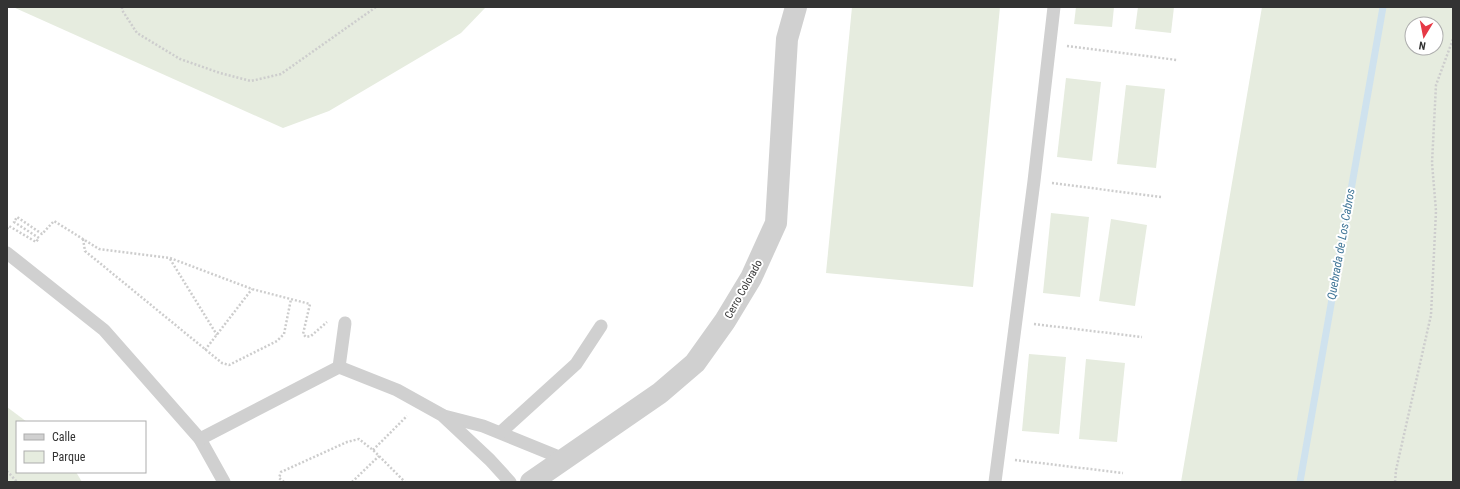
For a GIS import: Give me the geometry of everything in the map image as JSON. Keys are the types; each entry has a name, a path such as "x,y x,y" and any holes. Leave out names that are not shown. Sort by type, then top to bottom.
{"street":[{"name":"Cerro Colorado","path":"531,482 660,393 695,362 725,321 751,278 776,223 787,39 796,7"}],"lane":[{"path":"995,482 1034,181 1054,7"},
{"path":"7,253 104,330 200,439 224,482"},
{"path":"339,367 345,323"},
{"path":"501,432 576,364 601,326"},
{"path":"200,439 339,367 397,390 442,415 501,432 564,458"},
{"path":"442,415 490,460 510,482"}],"path":[{"path":"122,7 122,10 137,33 180,59 220,73 252,81 281,74 376,7"},
{"path":"1395,482 1396,470 1431,315 1436,211 1432,163 1436,85 1453,39"},
{"path":"1050,44 1177,60"},
{"path":"1034,181 1161,197"},
{"path":"7,229 9,226 36,242 39,238 14,222 17,217 42,234 54,221 99,249 170,258 252,289 310,304 303,334 306,337 311,336 331,318 345,323"},
{"path":"83,239 85,251 222,364 229,365 277,341 284,334 291,299"},
{"path":"170,258 216,335"},
{"path":"205,350 252,289"},
{"path":"1015,322 1142,337"},
{"path":"373,450 420,403"},
{"path":"284,482 279,478 281,472 347,442 359,439 373,450 405,482"},
{"path":"352,482 379,456"},
{"path":"998,458 1124,473"},
{"path":"7,471 17,482"}],"green space":[{"path":"13,7 486,7 461,33 329,111 283,128"},
{"path":"852,7 1000,7 973,287 826,273"},
{"path":"1076,7 1114,7 1112,27 1074,24"},
{"path":"1138,7 1174,7 1171,33 1135,29"},
{"path":"1262,7 1453,7 1453,482 1181,482"},
{"path":"1066,78 1101,82 1092,161 1057,157"},
{"path":"1126,85 1165,89 1156,168 1117,164"},
{"path":"1051,213 1089,217 1080,297 1043,293"},
{"path":"1111,219 1147,225 1135,306 1099,301"},
{"path":"1029,354 1066,357 1059,434 1022,431"},
{"path":"1086,359 1125,363 1117,442 1079,439"},
{"path":"7,407 26,421 16,421 16,473 77,473 82,482 7,482"}],"waterway":[{"name":"Quebrada de Los Cabros","path":"1300,482 1383,7"}]}
